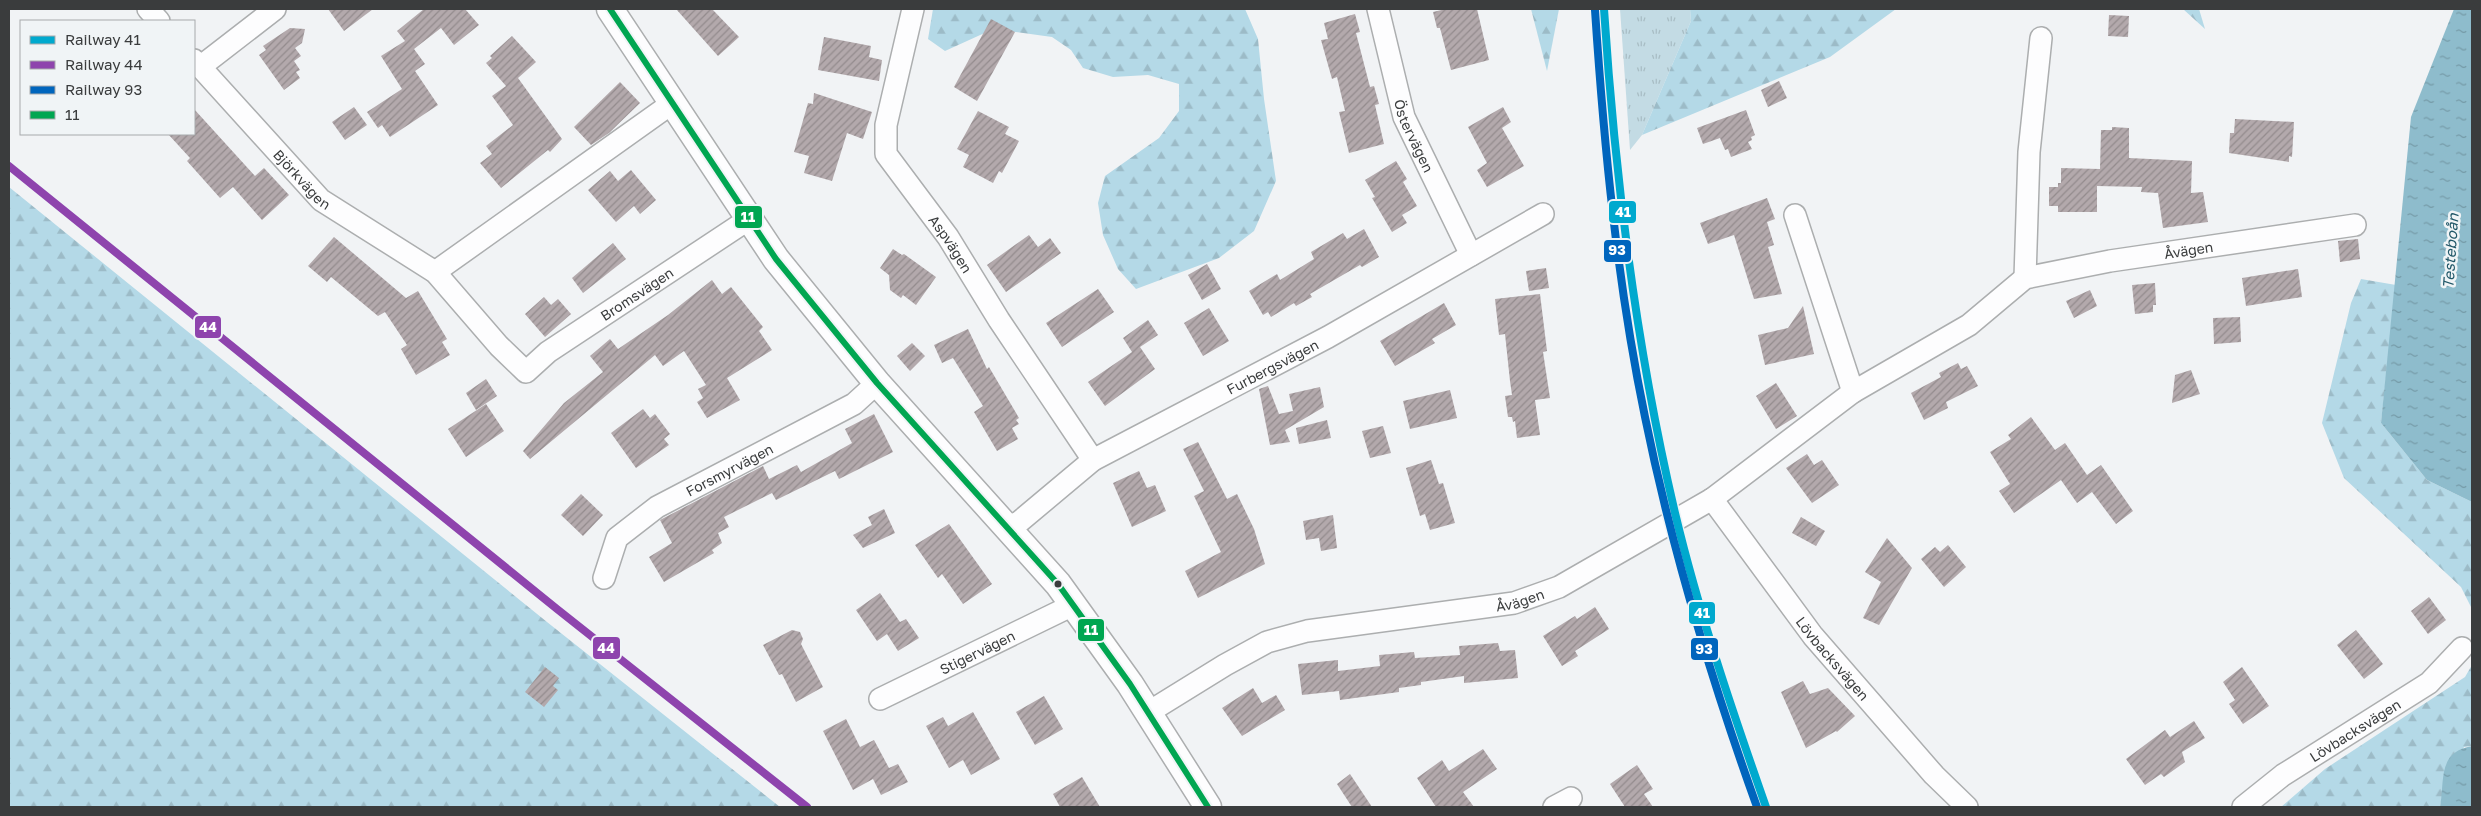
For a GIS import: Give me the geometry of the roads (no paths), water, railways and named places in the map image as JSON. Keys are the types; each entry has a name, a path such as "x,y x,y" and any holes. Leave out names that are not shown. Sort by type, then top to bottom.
{"street":[{"path":"148,9 158,20"},
{"path":"197,63 275,9"},
{"path":"610,9 671,104 776,259 877,383 1009,527 1058,584 1149,712 1208,807"},
{"name":"Aspvägen","path":"912,9 886,125 886,154 948,237 999,320 1093,460"},
{"name":"Östervägen","path":"1378,9 1404,117 1471,255"},
{"path":"2025,278 2029,152 2041,38"},
{"name":"Björkvägen","path":"197,63 321,200 434,272 499,346 526,372"},
{"path":"434,272 671,104"},
{"name":"Furbergsvägen","path":"1009,527 1020,522 1093,460 1328,337 1543,214"},
{"path":"1795,215 1853,392"},
{"name":"Bromsvägen","path":"526,372 548,352 749,218"},
{"name":"Åvägen","path":"1149,712 1225,665 1267,642 1307,630 1514,603 1559,587 1712,499 1853,392 1969,325 2025,278 2110,261 2355,225"},
{"name":"Forsmyrvägen","path":"604,578 617,538 657,507 854,404 877,383"},
{"name":"Lövbacksvägen","path":"1712,499 1813,636 1934,774 1967,807"},
{"name":"Stigervägen","path":"880,699 1073,605"},
{"name":"Lövbacksvägen","path":"2243,807 2283,775 2429,683 2462,648"}],"water":[{"name":"Testeboån","path":"2454,9 2472,9 2472,502 2427,480 2381,423 2411,117"},
{"path":"2472,746 2472,807 2440,807 2443,777 2448,761 2453,754 2461,749"}],"rail line":[{"name":"41","path":"1604,9 1614,136 1629,262 1638,325 1661,451 1684,550 1705,624 1766,807"},
{"name":"93","path":"1595,10 1607,163 1619,265 1645,417 1667,516 1694,614 1708,662 1757,807"},
{"name":"44","path":"9,166 557,609 807,807"}]}
